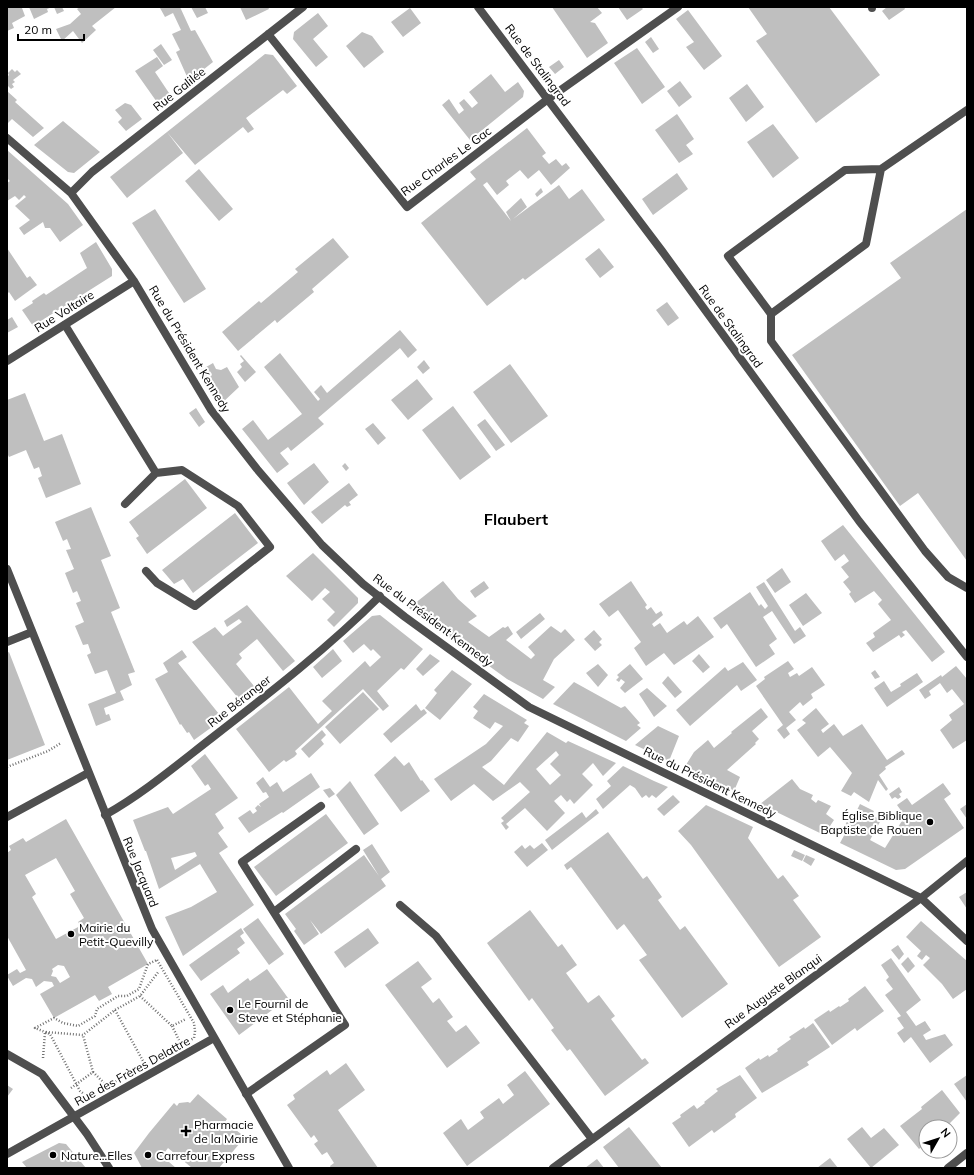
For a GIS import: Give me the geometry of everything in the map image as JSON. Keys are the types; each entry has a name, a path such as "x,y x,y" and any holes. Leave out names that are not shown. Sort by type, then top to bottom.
{"street":[{"name":"Rue Galilée","path":"71,193 92,172 303,7"},
{"name":"Rue de Stalingrad","path":"478,7 548,99 859,521 967,656"},
{"name":"Rue Charles Le Gac","path":"268,34 407,207 548,99 678,7"},
{"path":"967,110 881,169 845,170 728,256 770,314 771,342 924,551 948,577 967,588"},
{"name":"Rue du Président Kennedy","path":"7,138 71,193 134,281 211,410 257,469 322,546 363,584 405,617 530,707 920,898 967,941"},
{"path":"770,314 866,244 881,169"},
{"name":"Rue Voltaire","path":"7,361 134,281"},
{"path":"65,325 156,473"},
{"path":"125,504 156,473 182,470 238,506 270,547 195,606 157,583 146,571"},
{"name":"Rue Jacquard","path":"7,569 152,929 289,1168"},
{"name":"Rue Béranger","path":"105,815 130,800 245,712 344,632 380,596"},
{"path":"7,642 32,632"},
{"path":"7,817 88,773"},
{"path":"246,1094 345,1025 242,862 321,806"},
{"path":"274,912 356,849"},
{"name":"Rue Auguste Blanqui","path":"553,1168 920,898 967,860"},
{"path":"400,905 436,936 592,1139"},
{"name":"Rue des Frères Delattre","path":"109,1168 87,1134 74,1118 214,1038"},
{"path":"7,1048 10,1056 42,1074 74,1118 7,1154"},
{"path":"948,1168 967,1153"}],"path":[{"path":"7,767 48,751 73,736"},
{"path":"157,960 190,1017 195,1031 194,1038 88,1097 76,1084 50,1034 35,1028 54,1018 78,1026 95,1016 97,1009 118,996 127,996 139,989 148,964 157,960"},
{"path":"45,1032 83,1035 115,1010 140,996 162,967 170,962"},
{"path":"140,996 172,1026 199,1012"},
{"path":"115,1010 151,1074"},
{"path":"42,1074 45,1032"},
{"path":"59,1097 93,1072 83,1035"}],"building":[{"path":"7,7 25,7 22,8 25,16 12,23 14,28 7,31"},
{"path":"29,7 52,7 47,9 48,12 34,19"},
{"path":"54,7 62,7 64,11 57,14"},
{"path":"80,7 116,7 92,26 96,30 82,43 73,31 62,41 56,29 70,24 81,14 77,9"},
{"path":"180,7 191,31 195,30 213,62 189,81 176,52 180,50 172,34 181,30 173,13 165,17 160,8"},
{"path":"191,7 205,7 208,13 197,18"},
{"path":"240,7 268,7 269,9 246,20"},
{"path":"552,7 597,7 602,13 590,22 595,23 608,43 587,58"},
{"path":"618,7 641,7 643,9 627,20"},
{"path":"748,7 829,7 880,75 816,123 756,41 767,34"},
{"path":"887,7 904,7 905,9 889,20 882,11"},
{"path":"410,8 421,23 403,37 391,22"},
{"path":"688,10 722,56 704,70 686,47 694,42 676,19"},
{"path":"318,13 328,26 313,39 328,57 316,67 293,39 294,32"},
{"path":"362,32 372,36 384,52 364,68 346,46"},
{"path":"651,37 659,49 653,53 645,42"},
{"path":"161,44 172,60 164,65 153,50"},
{"path":"637,48 665,87 642,104 614,63"},
{"path":"265,54 273,55 297,86 287,94 283,90 246,118 254,129 248,133 243,127 195,165 167,132"},
{"path":"157,57 163,66 155,72 171,96 159,105 135,71"},
{"path":"559,60 564,67 555,74 549,67"},
{"path":"12,69 15,72 17,70 21,74 13,80 15,82 12,84 14,87 11,89 7,85 7,77 9,75 8,73"},
{"path":"491,74 505,92 518,82 524,91 523,97 470,140 442,105 449,99 459,114 464,110 459,103 464,99 472,108 478,103 469,92"},
{"path":"680,81 692,97 679,107 667,91"},
{"path":"747,84 764,107 746,122 729,98"},
{"path":"7,91 17,100 15,102 44,128 33,137 12,119 8,123 7,122"},
{"path":"125,103 131,105 142,119 126,131 118,122 122,118 115,110"},
{"path":"677,114 694,139 686,145 693,154 679,163 655,130"},
{"path":"63,121 100,152 74,173 68,172 34,145"},
{"path":"773,124 799,158 773,178 747,142"},
{"path":"527,128 546,153 542,156 549,164 556,159 562,166 566,163 570,168 551,185 539,170 528,179 520,170 506,181 509,185 497,195 487,182 483,185 511,221 506,212 521,198 527,207 513,219 559,185 569,199 582,189 605,220 525,280 523,278 487,306 421,223 476,179 470,172"},
{"path":"167,132 183,153 127,198 110,177"},
{"path":"7,150 68,204 83,225 60,242 50,228 45,228 43,222 24,235 19,228 30,220 15,206 26,197 24,195 19,200 15,196 7,201 7,183 10,181 7,178"},
{"path":"199,169 233,209 219,221 185,181"},
{"path":"677,173 688,189 653,215 642,199"},
{"path":"541,188 543,192 537,197 535,194"},
{"path":"155,209 206,289 184,303 132,223"},
{"path":"967,209 967,561 918,493 900,506 792,355 901,278 890,263"},
{"path":"333,238 349,257 312,289 314,292 277,323 275,320 238,351 222,332 259,301 261,303 298,272 295,269"},
{"path":"96,242 112,269 112,276 33,326 22,310 44,293 46,295 87,268 80,253"},
{"path":"7,248 27,278 30,276 37,285 15,301 9,292 7,294"},
{"path":"599,248 614,267 600,278 585,259"},
{"path":"667,302 679,318 668,326 656,310"},
{"path":"12,317 18,327 7,333 7,320"},
{"path":"400,330 417,350 408,358 400,348 318,418 324,424 291,451 288,447 280,453 289,464 277,473 242,429 253,420 268,440 302,414 264,367 280,353 318,401 320,399 314,392 321,385 327,393"},
{"path":"241,355 256,372 245,382 237,372 242,367 240,364 244,361 240,356"},
{"path":"424,360 430,368 423,374 417,367"},
{"path":"213,363 216,369 221,370 227,367 239,387 221,404 201,370"},
{"path":"510,364 548,416 511,443 473,392"},
{"path":"417,379 433,399 408,420 391,400"},
{"path":"25,393 44,441 62,434 81,484 46,498 38,478 42,476 39,467 34,469 26,450 9,457 7,453 7,400"},
{"path":"453,406 491,457 460,480 422,430"},
{"path":"196,408 205,422 199,427 189,413"},
{"path":"485,419 505,445 496,451 477,425"},
{"path":"373,423 386,438 378,445 365,429"},
{"path":"314,463 329,482 304,505 287,483"},
{"path":"345,463 349,468 346,471 342,466"},
{"path":"185,479 207,508 147,554 136,538 139,536 129,522"},
{"path":"349,483 358,495 349,502 351,505 347,507 345,505 322,524 311,512"},
{"path":"91,507 111,556 101,560 120,608 111,612 135,672 128,674 132,685 120,691 124,700 104,708 106,715 109,714 111,720 96,726 88,704 116,693 107,670 95,674 87,655 91,653 88,644 83,645 75,626 84,622 76,603 81,601 77,591 73,593 65,573 74,569 66,550 71,549 67,539 63,541 55,522"},
{"path":"235,513 258,543 193,593 183,579 174,584 162,570"},
{"path":"843,525 945,652 932,662 906,630 902,632 905,635 901,638 899,635 873,652 866,643 875,637 873,633 891,620 878,604 882,600 874,591 855,603 849,594 851,592 843,582 849,577 841,567 849,561 844,554 835,561 821,541"},
{"path":"313,553 358,598 358,603 334,627 327,620 335,612 322,599 330,592 325,588 312,601 286,576"},
{"path":"782,568 791,582 775,593 766,580"},
{"path":"443,581 458,599 477,616 468,622 489,637 503,627 505,628 508,626 513,634 506,640 531,659 535,655 528,647 551,626 561,633 565,629 575,640 554,659 543,680 555,687 543,699 507,679 409,608"},
{"path":"484,581 489,588 475,598 470,591"},
{"path":"631,581 647,605 645,607 647,610 651,607 656,614 661,611 663,615 652,624 654,627 660,623 667,633 684,621 687,625 698,616 714,637 674,665 664,653 646,666 634,648 641,642 618,610 609,617 599,604"},
{"path":"764,582 795,631 800,627 806,636 794,644 772,611 763,617 777,639 769,645 775,654 756,667 727,624 721,629 713,618 750,592 759,606 761,604 765,609 768,606 756,587"},
{"path":"806,593 822,613 803,626 789,605"},
{"path":"247,605 295,661 283,671 257,639 239,654 242,658 236,664 258,691 243,704 192,642 215,627 223,636 242,622 239,619 227,627 224,621"},
{"path":"540,613 545,619 521,639 516,632"},
{"path":"380,615 423,649 404,670 401,668 377,691 389,706 383,711 363,689 295,751 297,754 294,757 286,762 284,760 269,772 236,729 289,687 318,724 332,711 322,701 365,661 370,667 381,657 373,649 371,651 364,644 353,653 343,641 372,616"},
{"path":"594,630 602,639 599,642 602,645 595,651 584,639"},
{"path":"333,649 342,661 322,678 313,667"},
{"path":"182,650 187,657 178,663 223,719 194,740 189,732 187,733 181,724 180,725 155,679 168,672 163,663"},
{"path":"9,652 45,745 7,760 7,653"},
{"path":"430,654 440,661 423,676 416,669"},
{"path":"699,654 710,667 703,673 692,661"},
{"path":"788,661 794,669 788,673 790,677 797,673 799,676 812,667 825,685 811,694 813,698 803,706 800,702 789,712 796,720 786,728 790,734 784,739 777,730 783,725 756,686 765,679 764,677"},
{"path":"743,662 757,680 741,691 737,685 690,726 676,710 725,667 728,671"},
{"path":"598,664 608,675 598,687 586,673"},
{"path":"630,664 643,679 625,693 620,688 625,682 621,679 619,682 616,680 619,677 617,675"},
{"path":"956,666 967,679 967,740 953,749 940,730 952,720 949,715 964,704 952,689 947,693 940,683 929,691 931,695 925,699 919,690 941,675 942,677"},
{"path":"452,670 472,684 440,720 425,708 437,693 434,690"},
{"path":"875,670 880,677 875,679 871,673"},
{"path":"917,673 923,682 887,707 874,688 884,681 891,692"},
{"path":"668,676 682,692 675,698 662,683"},
{"path":"574,682 621,708 625,706 640,723 637,725 641,728 626,741 553,704"},
{"path":"647,688 667,706 654,717 639,694"},
{"path":"363,692 379,709 340,744 325,727"},
{"path":"484,694 527,720 524,723 529,726 518,742 511,738 491,761 482,767 504,785 547,732 566,743 568,741 616,763 603,776 593,763 582,774 593,785 574,804 570,799 567,802 561,795 554,801 565,813 547,831 525,808 506,824 509,827 506,830 501,823 504,821 501,818 530,792 520,782 493,801 474,784 451,801 434,779 486,744 503,726 495,722 490,729 473,718 478,711 473,707","holes":["556,751 559,755 550,764 561,775 550,785 536,769"]},
{"path":"416,704 421,711 424,709 427,713 391,743 383,734"},
{"path":"761,708 768,717 752,731 759,739 755,743 756,744 727,770 740,777 734,791 684,768 694,752 708,740 714,748"},
{"path":"816,708 829,724 821,730 823,733 834,724 843,736 862,724 887,760 902,750 905,754 885,767 886,769 879,775 888,789 886,791 878,780 869,802 854,792 851,796 841,791 852,773 830,747 818,757 797,730 806,723 802,720"},
{"path":"658,726 679,736 669,761 635,745"},
{"path":"322,730 326,735 321,740 324,744 309,758 301,749"},
{"path":"205,754 238,798 215,814 224,828 218,833 228,847 219,853 254,905 183,956 165,917 191,907 217,892 200,864 159,889 146,851 133,820 168,807 173,814 211,789 208,784 205,786 191,766","holes":["195,852 197,856 175,870 171,858"]},
{"path":"395,756 404,766 409,762 421,781 422,780 430,791 401,812 374,775"},
{"path":"623,766 668,787 656,798 652,795 649,798 646,795 642,798 635,788 630,785 603,809 596,799 611,786 607,781"},
{"path":"311,773 320,787 283,813 282,812 249,833 238,818 250,810 253,814 257,811 255,808 258,805 261,807 259,804 269,797 266,792 263,793 256,783 263,777 270,787 277,782 283,792"},
{"path":"792,779 800,789 813,795 811,799 816,803 818,800 831,806 826,814 834,820 824,835 760,804"},
{"path":"350,781 379,824 364,835 336,795"},
{"path":"943,783 951,794 944,799 964,828 905,869 896,870 840,843 847,830 843,829 852,812 855,814 860,804 874,811 872,815 881,820 870,840 885,848 905,816 897,805 907,798 912,805"},
{"path":"899,787 902,792 899,794 901,797 898,799 895,797 892,799 889,794"},
{"path":"330,788 335,794 329,798 323,790"},
{"path":"673,795 680,802 664,816 657,809"},
{"path":"967,804 967,819 960,809"},
{"path":"706,805 753,827 748,838 778,879 783,875 799,896 793,900 821,937 779,967 691,845 678,831"},
{"path":"596,809 599,813 552,850 545,840 582,812 586,818"},
{"path":"326,814 348,843 276,896 254,867"},
{"path":"66,819 148,964 108,987 112,994 99,1001 95,995 54,1018 40,994 54,986 52,982 44,981 36,987 32,979 26,978 13,986 7,976 17,969 20,973 26,970 7,936 7,853 11,850 9,846 23,838 26,842","holes":["56,858 75,891 70,894 84,918 78,922 80,926 56,939 32,897 36,894 25,875","58,965 64,966 70,977 60,983 56,977 51,976 53,971 52,969"]},
{"path":"608,832 643,879 647,876 662,897 658,900 680,930 685,926 728,984 682,1018 639,960 647,955 624,924 617,930 571,867 567,870 564,865"},
{"path":"542,843 548,850 527,867 514,852 522,845 525,849 530,845 534,849"},
{"path":"372,844 390,872 381,879 386,886 321,934 310,920 319,934 304,945 294,931 296,929 285,914 364,855 379,876 363,850"},
{"path":"794,850 805,855 802,861 791,856"},
{"path":"806,855 815,859 811,866 803,861"},
{"path":"967,892 967,909 959,897"},
{"path":"530,910 558,947 562,944 577,965 566,973 588,1003 599,995 615,1016 611,1019 642,1060 645,1058 649,1063 605,1096 570,1049 567,1051 551,1030 554,1028 532,998 529,1001 487,943"},
{"path":"258,918 284,954 269,965 243,929"},
{"path":"921,921 967,961 967,989 953,999 942,984 923,965 930,958 926,955 922,960 917,956 921,951 906,937"},
{"path":"241,928 244,933 240,936 245,943 237,949 240,953 201,981 189,965"},
{"path":"368,928 379,943 345,968 334,952"},
{"path":"898,945 904,954 899,960 891,950"},
{"path":"908,957 915,966 908,973 901,964"},
{"path":"891,958 921,1000 906,1012 916,1026 925,1021 931,1030 923,1035 926,1040 945,1034 953,1045 930,1063 911,1037 904,1043 897,1033 904,1028 897,1018 901,1016 885,995 893,989 886,980 889,977 881,965"},
{"path":"418,961 432,979 421,987 433,1003 439,998 453,1017 447,1021 456,1032 466,1025 480,1043 447,1068 385,985"},
{"path":"267,969 288,998 239,1035 210,994 223,985 228,993 248,978 250,981"},
{"path":"865,986 884,1011 857,1031 855,1028 832,1045 814,1020 829,1010 830,1012 849,1001 848,999"},
{"path":"813,1023 830,1047 807,1062 809,1065 762,1093 745,1068 759,1058 760,1060 768,1055 769,1057 791,1039 789,1037"},
{"path":"346,1063 365,1090 338,1110 378,1168 331,1168 330,1166 334,1163 327,1152 322,1155 314,1144 318,1141 314,1135 311,1138 287,1105 295,1099 293,1095 327,1070 330,1075"},
{"path":"525,1071 550,1104 467,1166 443,1133 461,1119 468,1130 484,1118 480,1112 499,1098 503,1104 514,1095 507,1085"},
{"path":"740,1075 757,1098 735,1114 736,1117 714,1133 712,1130 689,1147 672,1123 694,1105 697,1109 718,1091 716,1089"},
{"path":"967,1075 967,1102 954,1084"},
{"path":"7,1085 13,1089 7,1097"},
{"path":"942,1090 960,1113 954,1119 918,1119 918,1148 900,1126 922,1109 921,1107"},
{"path":"198,1094 227,1119 223,1125 230,1131 232,1127 245,1137 219,1168 192,1168 168,1148 162,1156 176,1168 142,1168 134,1153 149,1133 174,1103 177,1106 179,1103 190,1103"},
{"path":"629,1127 662,1168 619,1168 603,1147"},
{"path":"862,1127 871,1138 884,1128 899,1145 871,1168 847,1139"},
{"path":"59,1143 66,1144 86,1168 27,1168 22,1162"},
{"path":"830,1158 838,1168 817,1168"},
{"path":"597,1159 604,1168 585,1168"}],"place":[{"name":"Église Biblique Baptiste de Rouen","path":"930,822"},
{"name":"Mairie du Petit-Quevilly","path":"71,934"},
{"name":"Le Fournil de Steve et Stéphanie","path":"230,1010"},
{"name":"Pharmacie de la Mairie","path":"186,1131"},
{"name":"Nature...Elles","path":"53,1155"},
{"name":"Carrefour Express","path":"148,1155"}],"district":[{"name":"Flaubert","path":"516,519"}]}
